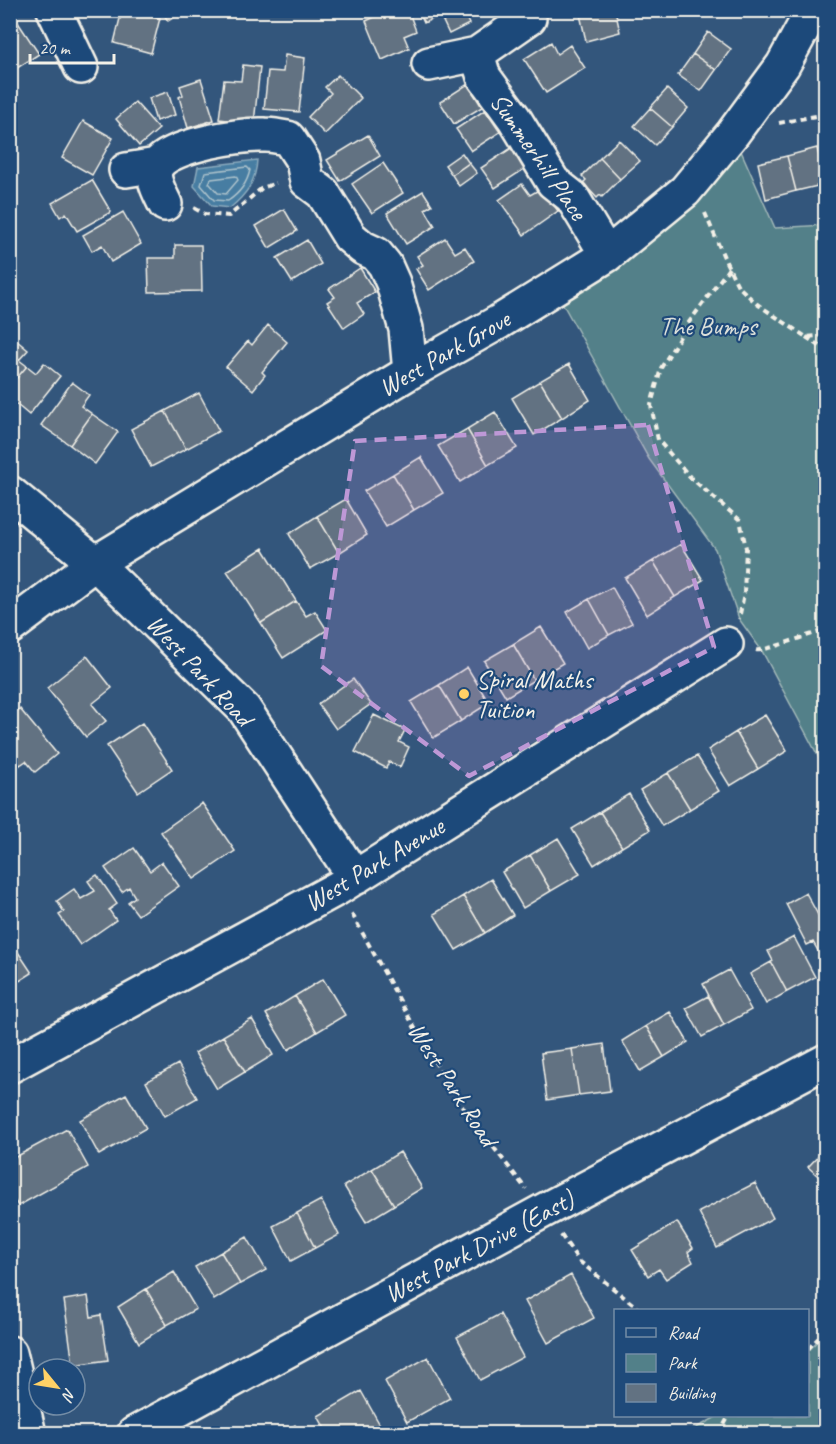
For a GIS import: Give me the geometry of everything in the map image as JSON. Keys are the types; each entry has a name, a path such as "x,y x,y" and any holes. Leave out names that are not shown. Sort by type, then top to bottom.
{"street":[{"path":"54,10 81,67"},
{"name":"West Park Grove","path":"10,627 96,563 607,255 685,191 733,133 783,65 813,10"},
{"path":"429,64 477,54 529,18"},
{"name":"Summerhill Place","path":"477,54 484,77 514,118 553,182 572,197 607,255"},
{"path":"178,205 154,177 142,167 176,151 223,139 265,135 288,138 303,161 308,181 323,193 350,237 376,254 385,265 393,283 406,329 410,372"},
{"name":"West Park Road","path":"10,493 96,563 244,709 346,883"},
{"name":"West Park Avenue","path":"10,1066 346,883 741,633"},
{"name":"West Park Drive (East)","path":"134,1434 543,1210 825,1060"},
{"path":"10,1353 29,1434"}],"path":[{"path":"178,205 205,214 229,216 262,188 280,181"},
{"path":"685,191 702,207 738,286 757,304 825,350"},
{"path":"729,268 687,325 661,368 651,405 658,440 692,478 740,520 746,548 741,633"},
{"path":"806,337 825,335"},
{"path":"762,651 783,642 825,630"},
{"path":"741,633 762,651"},
{"path":"741,633 762,651"},
{"name":"West Park Road","path":"346,883 422,1041 466,1112 543,1210 579,1261 638,1309"},
{"path":"809,1347 825,1330"},
{"path":"719,1434 728,1417"}],"highlighted area":[{"path":"648,425 714,647 469,776 321,666 355,441"}],"green space":[{"name":"The Bumps","path":"733,133 775,228 825,225 825,769 762,651 739,619 715,549 649,459 554,288"},
{"path":"825,1333 825,1433 687,1433 716,1417 809,1417 809,1350"}],"water":[{"path":"257,160 250,187 230,208 212,206 194,186 198,167"}],"building":[{"path":"122,10 131,10 160,18 151,53 114,43"},
{"path":"161,10 193,10 181,17 179,14 168,21"},
{"path":"390,10 408,10 416,31 404,36 409,48 382,60 366,21"},
{"path":"418,10 462,10 469,24 449,34 440,15 424,23"},
{"path":"579,10 629,11 616,14 620,32 586,41"},
{"path":"17,21 39,54 14,70 10,65 10,26"},
{"path":"708,32 731,49 716,70 693,54"},
{"path":"551,42 557,54 570,45 585,68 546,93 524,59"},
{"path":"693,54 716,70 701,91 678,75"},
{"path":"285,55 305,58 299,112 264,109 268,71 283,72"},
{"path":"243,65 260,67 254,123 219,119 224,80 241,81"},
{"path":"338,75 361,98 325,134 308,117 331,93 325,87"},
{"path":"201,79 214,120 188,128 179,97 183,95 180,86"},
{"path":"468,84 482,107 454,124 440,102"},
{"path":"667,89 688,108 672,127 650,108"},
{"path":"168,92 175,115 156,121 149,98"},
{"path":"135,102 159,129 139,146 116,119"},
{"path":"650,108 672,127 655,145 634,126"},
{"path":"485,110 500,132 471,151 456,129"},
{"path":"83,121 113,138 92,175 62,158"},
{"path":"368,135 380,156 340,181 327,160"},
{"path":"619,140 640,161 620,179 600,158"},
{"path":"516,145 529,166 495,188 481,168"},
{"path":"817,148 826,184 796,191 787,156"},
{"path":"462,153 469,163 452,175 445,165"},
{"path":"787,156 796,191 766,199 758,163"},
{"path":"600,158 620,179 602,197 600,195 597,198 583,183 586,180 582,176"},
{"path":"383,163 403,193 372,213 352,184"},
{"path":"469,163 477,173 459,186 452,175"},
{"path":"92,180 111,212 77,231 66,213 60,217 52,203"},
{"path":"522,184 530,195 542,188 558,211 524,235 499,200"},
{"path":"423,191 432,205 425,209 435,226 406,244 387,213"},
{"path":"284,209 297,231 269,248 256,226"},
{"path":"123,212 141,244 111,262 102,245 92,251 83,235"},
{"path":"445,238 455,253 465,247 474,261 429,290 416,269 423,265 417,256"},
{"path":"307,240 321,264 292,282 277,258"},
{"path":"175,245 201,245 202,291 149,292 148,258 175,258"},
{"path":"360,268 375,292 357,303 364,314 344,328 327,302 335,297 329,289"},
{"path":"268,325 287,342 262,372 265,375 253,390 226,367 248,341 252,345"},
{"path":"10,335 28,350 19,360 27,366 10,386"},
{"path":"44,363 60,376 29,415 10,399 10,386 27,366 36,373"},
{"path":"569,364 590,400 562,418 540,381"},
{"path":"540,381 562,418 534,435 512,398"},
{"path":"72,382 89,395 81,406 92,414 70,445 41,425"},
{"path":"199,393 219,431 186,449 165,411"},
{"path":"165,411 186,449 151,467 131,429"},
{"path":"495,412 517,448 488,465 467,429"},
{"path":"92,414 118,432 95,464 70,445"},
{"path":"467,429 488,465 460,482 438,446"},
{"path":"421,457 443,493 414,510 393,474"},
{"path":"393,474 414,510 386,527 364,491"},
{"path":"346,499 367,535 339,553 317,516"},
{"path":"317,516 339,553 310,569 289,534"},
{"path":"681,544 703,580 675,597 653,561"},
{"path":"263,548 296,601 261,623 227,571"},
{"path":"653,561 675,597 647,615 625,578"},
{"path":"612,587 632,623 609,635 589,599"},
{"path":"589,599 609,635 587,648 567,612"},
{"path":"296,601 306,616 315,611 327,630 283,658 261,623"},
{"path":"541,627 563,663 534,680 513,644"},
{"path":"513,644 534,680 506,697 484,661"},
{"path":"87,656 112,688 92,704 106,721 86,737 47,688"},
{"name":"Spiral Maths Tuition","path":"467,667 489,703 461,721 439,685"},
{"path":"353,679 371,704 336,729 318,704"},
{"path":"439,685 461,721 433,738 411,702"},
{"path":"20,709 57,754 35,772 26,761 20,765 10,753 10,716"},
{"path":"374,715 405,730 399,742 409,747 400,767 389,762 386,768 355,752"},
{"path":"765,715 787,751 758,769 736,732"},
{"path":"142,723 172,769 138,792 107,746"},
{"path":"736,732 758,769 730,786 708,750"},
{"path":"10,753 20,765 10,773"},
{"path":"697,756 719,791 690,809 668,773"},
{"path":"668,773 690,809 662,826 640,790"},
{"path":"629,794 650,830 622,847 600,812"},
{"path":"202,803 235,851 194,879 161,832"},
{"path":"600,812 622,847 594,865 572,829"},
{"path":"558,838 580,874 551,891 530,855"},
{"path":"134,848 150,871 162,862 179,886 138,915 128,902 135,897 129,887 122,892 105,868"},
{"path":"530,855 551,891 523,908 502,872"},
{"path":"97,875 117,904 109,910 116,920 80,945 59,915 64,912 57,901 74,889 81,899 95,891 88,881"},
{"path":"491,879 513,915 485,933 463,896"},
{"path":"806,893 823,924 826,922 826,965 813,942 807,945 786,904"},
{"path":"463,896 485,933 456,950 434,914"},
{"path":"794,937 815,977 787,992 771,962 773,961 768,951"},
{"path":"10,940 32,973 10,987"},
{"path":"771,962 787,992 766,1004 750,974"},
{"path":"729,970 751,1010 724,1025 703,984"},
{"path":"323,979 345,1015 317,1032 295,996"},
{"path":"295,996 317,1032 288,1050 266,1014"},
{"path":"708,996 724,1025 702,1037 686,1008"},
{"path":"670,1012 688,1042 664,1057 646,1026"},
{"path":"252,1019 273,1055 245,1072 223,1036"},
{"path":"646,1026 664,1057 640,1071 622,1041"},
{"path":"223,1036 245,1072 217,1089 195,1053"},
{"path":"604,1044 610,1091 579,1095 572,1049"},
{"path":"572,1049 579,1095 547,1100 541,1053"},
{"path":"178,1064 197,1098 165,1116 146,1082"},
{"path":"126,1094 146,1128 99,1155 80,1120"},
{"path":"67,1129 88,1167 18,1206 10,1193 10,1160"},
{"path":"826,1148 826,1183 808,1167"},
{"path":"400,1152 422,1188 394,1205 372,1169"},
{"path":"372,1169 394,1205 366,1222 344,1186"},
{"path":"755,1183 773,1218 717,1248 699,1212"},
{"path":"321,1200 339,1235 315,1248 297,1213"},
{"path":"297,1213 315,1248 291,1261 273,1226"},
{"path":"677,1222 693,1248 688,1252 693,1262 666,1279 659,1269 648,1276 632,1250"},
{"path":"247,1237 266,1270 240,1284 221,1252"},
{"path":"221,1252 240,1284 214,1300 195,1267"},
{"path":"174,1272 196,1309 167,1325 146,1289"},
{"path":"571,1275 594,1318 548,1343 525,1301"},
{"path":"146,1289 167,1325 139,1343 118,1307"},
{"path":"88,1296 91,1317 101,1315 108,1360 87,1363 87,1357 72,1357 64,1300"},
{"path":"500,1314 523,1357 480,1380 457,1337"},
{"path":"428,1357 450,1398 407,1422 385,1381"},
{"path":"361,1391 384,1432 328,1434 318,1416"},
{"path":"295,1425 300,1434 280,1434"}],"place":[{"name":"Spiral Maths Tuition","path":"464,694"}]}
